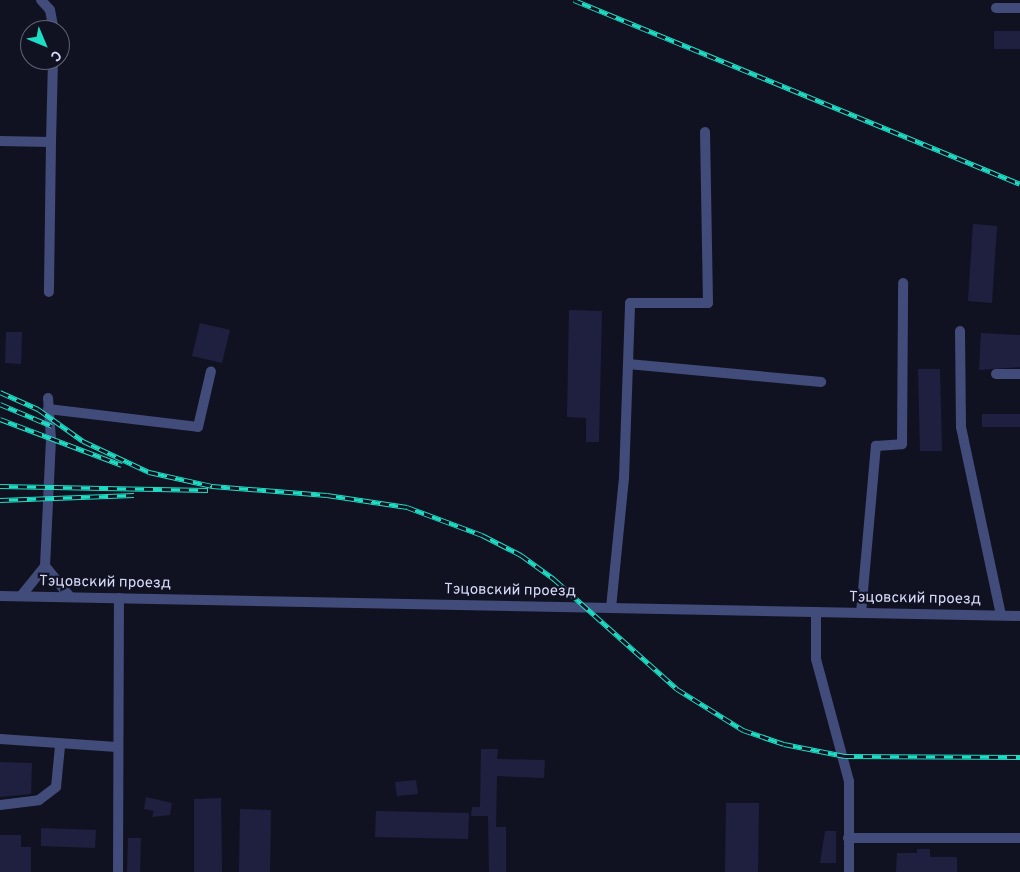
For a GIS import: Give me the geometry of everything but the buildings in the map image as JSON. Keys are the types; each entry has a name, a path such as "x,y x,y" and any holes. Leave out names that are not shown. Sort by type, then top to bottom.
{"street":[{"path":"41,0 50,10 52,20"},
{"path":"996,8 1020,8"},
{"path":"49,292 53,70"},
{"path":"611,608 624,478 630,303 708,303 705,132"},
{"path":"0,141 51,142"},
{"path":"861,613 876,446 902,444 903,283"},
{"path":"960,331 961,427 1001,615"},
{"path":"628,364 822,382"},
{"path":"48,410 198,428 211,371"},
{"path":"996,374 1020,374"},
{"path":"21,596 46,566 51,439 48,398"},
{"path":"46,566 70,597"},
{"name":"Тэцовский проезд","path":"0,596 1020,616"},
{"path":"118,872 119,598"},
{"path":"816,612 816,659 849,781 849,872"},
{"path":"0,739 50,741 60,746 117,747"},
{"path":"0,805 39,800 56,787 60,746"},
{"path":"848,838 1020,838"}],"railway":[{"path":"574,0 1020,184"},
{"path":"0,392 38,409 83,441 149,472 212,486 327,495 407,507 482,535 521,555 554,579 677,689 743,730 784,744 845,756 1020,757"},
{"path":"0,404 52,426"},
{"path":"0,419 122,465"},
{"path":"0,486 208,490"},
{"path":"0,500 134,495"}]}
